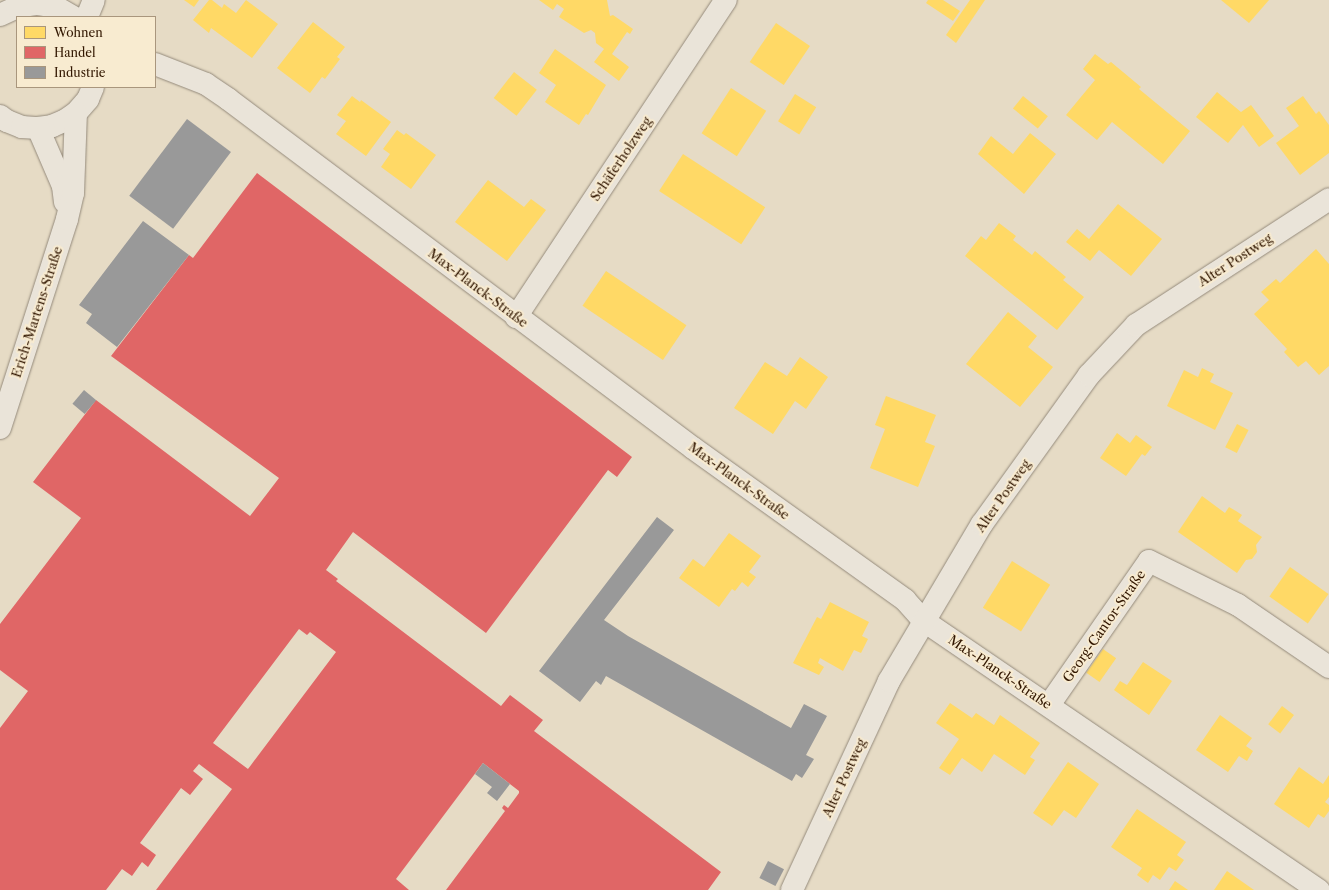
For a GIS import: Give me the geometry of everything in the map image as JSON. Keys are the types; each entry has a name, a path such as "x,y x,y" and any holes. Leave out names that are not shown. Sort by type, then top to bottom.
{"street":[{"path":"87,16 94,0"},
{"name":"Schäferholzweg","path":"516,317 726,0"},
{"path":"0,15 17,7 37,4 64,8"},
{"name":"Max-Planck-Straße","path":"158,68 183,74 206,84 228,98 516,317 692,448 905,600 924,621 1319,890"},
{"path":"0,116 7,121 22,127 38,128 52,126 64,121 86,100 106,88"},
{"name":"Erich-Martens-Straße","path":"0,428 67,219 73,193 86,100"},
{"name":"Erich-Martens-Straße","path":"38,128 63,186 67,219"},
{"name":"Alter Postweg","path":"792,890 889,681 982,524 1089,375 1136,325 1329,199"},
{"name":"Georg-Cantor-Straße","path":"1049,705 1149,561 1238,605 1329,667"}],"building: Wohnen":[{"path":"184,0 199,0 194,7"},
{"path":"209,0 212,0 222,8 224,4 236,13 246,0 278,24 252,58 211,28 209,33 193,20"},
{"path":"539,0 607,0 610,16 613,15 633,29 630,34 627,32 612,54 629,67 619,81 594,62 604,49 596,43 595,33 591,30 584,33 559,17 564,9 557,4 553,10"},
{"path":"928,0 943,0 960,11 953,21 926,3"},
{"path":"970,0 985,0 956,43 946,35"},
{"path":"1221,0 1269,0 1249,23"},
{"path":"313,22 345,47 337,57 340,59 325,79 322,77 310,93 277,68"},
{"path":"776,23 810,46 784,85 750,62"},
{"path":"555,49 606,85 588,115 586,114 579,125 545,102 556,85 539,73"},
{"path":"1095,54 1108,64 1111,62 1141,87 1139,89 1190,131 1163,164 1112,122 1097,140 1066,115 1095,80 1083,69"},
{"path":"514,72 537,90 517,116 494,98"},
{"path":"731,88 766,111 737,156 702,133"},
{"path":"1217,92 1241,112 1251,105 1274,136 1259,147 1243,125 1228,143 1196,117"},
{"path":"795,94 816,107 799,134 778,121"},
{"path":"352,96 360,102 361,100 391,122 366,156 336,134 346,121 337,115"},
{"path":"1023,96 1048,116 1038,129 1013,108"},
{"path":"1303,96 1316,114 1319,111 1329,125 1329,153 1300,175 1276,143 1299,126 1286,108"},
{"path":"397,130 404,135 406,133 436,155 411,189 381,167 390,154 383,149"},
{"path":"1030,133 1056,154 1024,194 978,154 991,136 1013,154"},
{"path":"683,154 765,207 741,244 659,191"},
{"path":"488,180 524,207 531,199 546,210 507,261 455,222"},
{"path":"1118,204 1162,239 1131,276 1099,250 1090,261 1066,242 1077,229 1089,239"},
{"path":"999,223 1016,236 1013,240 1032,255 1035,251 1066,277 1063,280 1084,297 1057,330 965,256 981,236 986,240"},
{"path":"1316,249 1329,264 1329,366 1319,375 1306,361 1298,367 1284,352 1287,349 1254,314 1269,300 1261,292 1276,279 1280,283"},
{"path":"606,271 686,325 663,360 583,306"},
{"path":"1008,312 1037,336 1028,347 1053,367 1020,407 966,364"},
{"path":"800,357 828,377 806,409 795,401 773,434 734,408 765,362 787,376"},
{"path":"1202,368 1214,374 1210,382 1233,393 1215,430 1167,406 1184,370 1198,377"},
{"path":"886,396 936,415 925,442 935,446 918,487 870,468 885,429 875,425"},
{"path":"1237,424 1249,430 1237,453 1225,447"},
{"path":"1117,433 1130,443 1136,435 1152,447 1145,456 1142,454 1126,476 1100,458"},
{"path":"1202,496 1225,513 1229,507 1242,515 1238,521 1262,537 1256,545 1257,552 1252,559 1246,560 1237,573 1178,532"},
{"path":"729,533 761,556 749,572 756,577 748,587 742,582 735,591 732,589 719,607 679,578 693,559 704,567"},
{"path":"1012,561 1050,585 1021,631 983,608"},
{"path":"1290,567 1329,594 1308,623 1269,596"},
{"path":"830,602 869,622 862,636 868,639 861,653 854,650 843,671 820,658 818,663 824,667 819,675 793,663 817,617 821,619"},
{"path":"1103,649 1116,658 1099,682 1086,673"},
{"path":"1143,662 1172,681 1149,715 1114,690 1120,681 1127,685"},
{"path":"950,703 972,718 976,713 994,725 1000,715 1040,743 1030,757 1035,760 1025,775 994,754 982,772 962,758 950,775 939,768 959,739 936,723"},
{"path":"1282,706 1294,715 1280,733 1268,724"},
{"path":"1220,715 1252,738 1246,746 1253,751 1247,761 1239,756 1228,772 1196,750"},
{"path":"1068,762 1099,784 1076,818 1064,810 1052,826 1033,813"},
{"path":"1299,767 1323,784 1329,775 1329,797 1325,802 1329,805 1329,811 1324,818 1318,814 1309,828 1274,804"},
{"path":"1137,809 1186,842 1177,855 1184,860 1176,871 1169,867 1160,880 1153,875 1148,883 1137,875 1142,868 1111,847"},
{"path":"1227,871 1254,890 1214,890"},
{"path":"1175,881 1188,890 1169,890"}],"building: Handel":[{"path":"257,173 632,457 617,477 608,470 486,633 353,532 326,570 338,579 336,581 501,706 510,695 543,720 534,731 721,872 708,890 446,890 505,811 502,808 504,805 508,808 519,793 519,791 483,763 396,879 409,890 156,890 232,789 199,764 193,771 203,779 190,795 181,788 140,843 156,855 148,867 142,862 132,876 122,869 106,890 0,890 0,728 28,691 0,670 0,624 81,518 33,482 96,400 250,516 279,478 111,356 189,255 193,258","holes":["299,629 307,635 310,632 336,652 248,769 213,743"]}],"building: Industrie":[{"path":"187,119 231,152 173,229 129,196"},
{"path":"143,221 189,255 117,347 86,323 92,314 79,305"},
{"path":"84,390 96,400 85,414 72,404"},
{"path":"657,517 674,530 604,620 628,636 791,728 804,704 827,716 806,755 814,759 802,778 796,774 792,781 606,676 601,685 596,681 580,702 539,671"},
{"path":"483,763 510,784 497,801 487,793 492,787 475,774"},
{"path":"768,861 784,869 775,886 759,878"}]}
